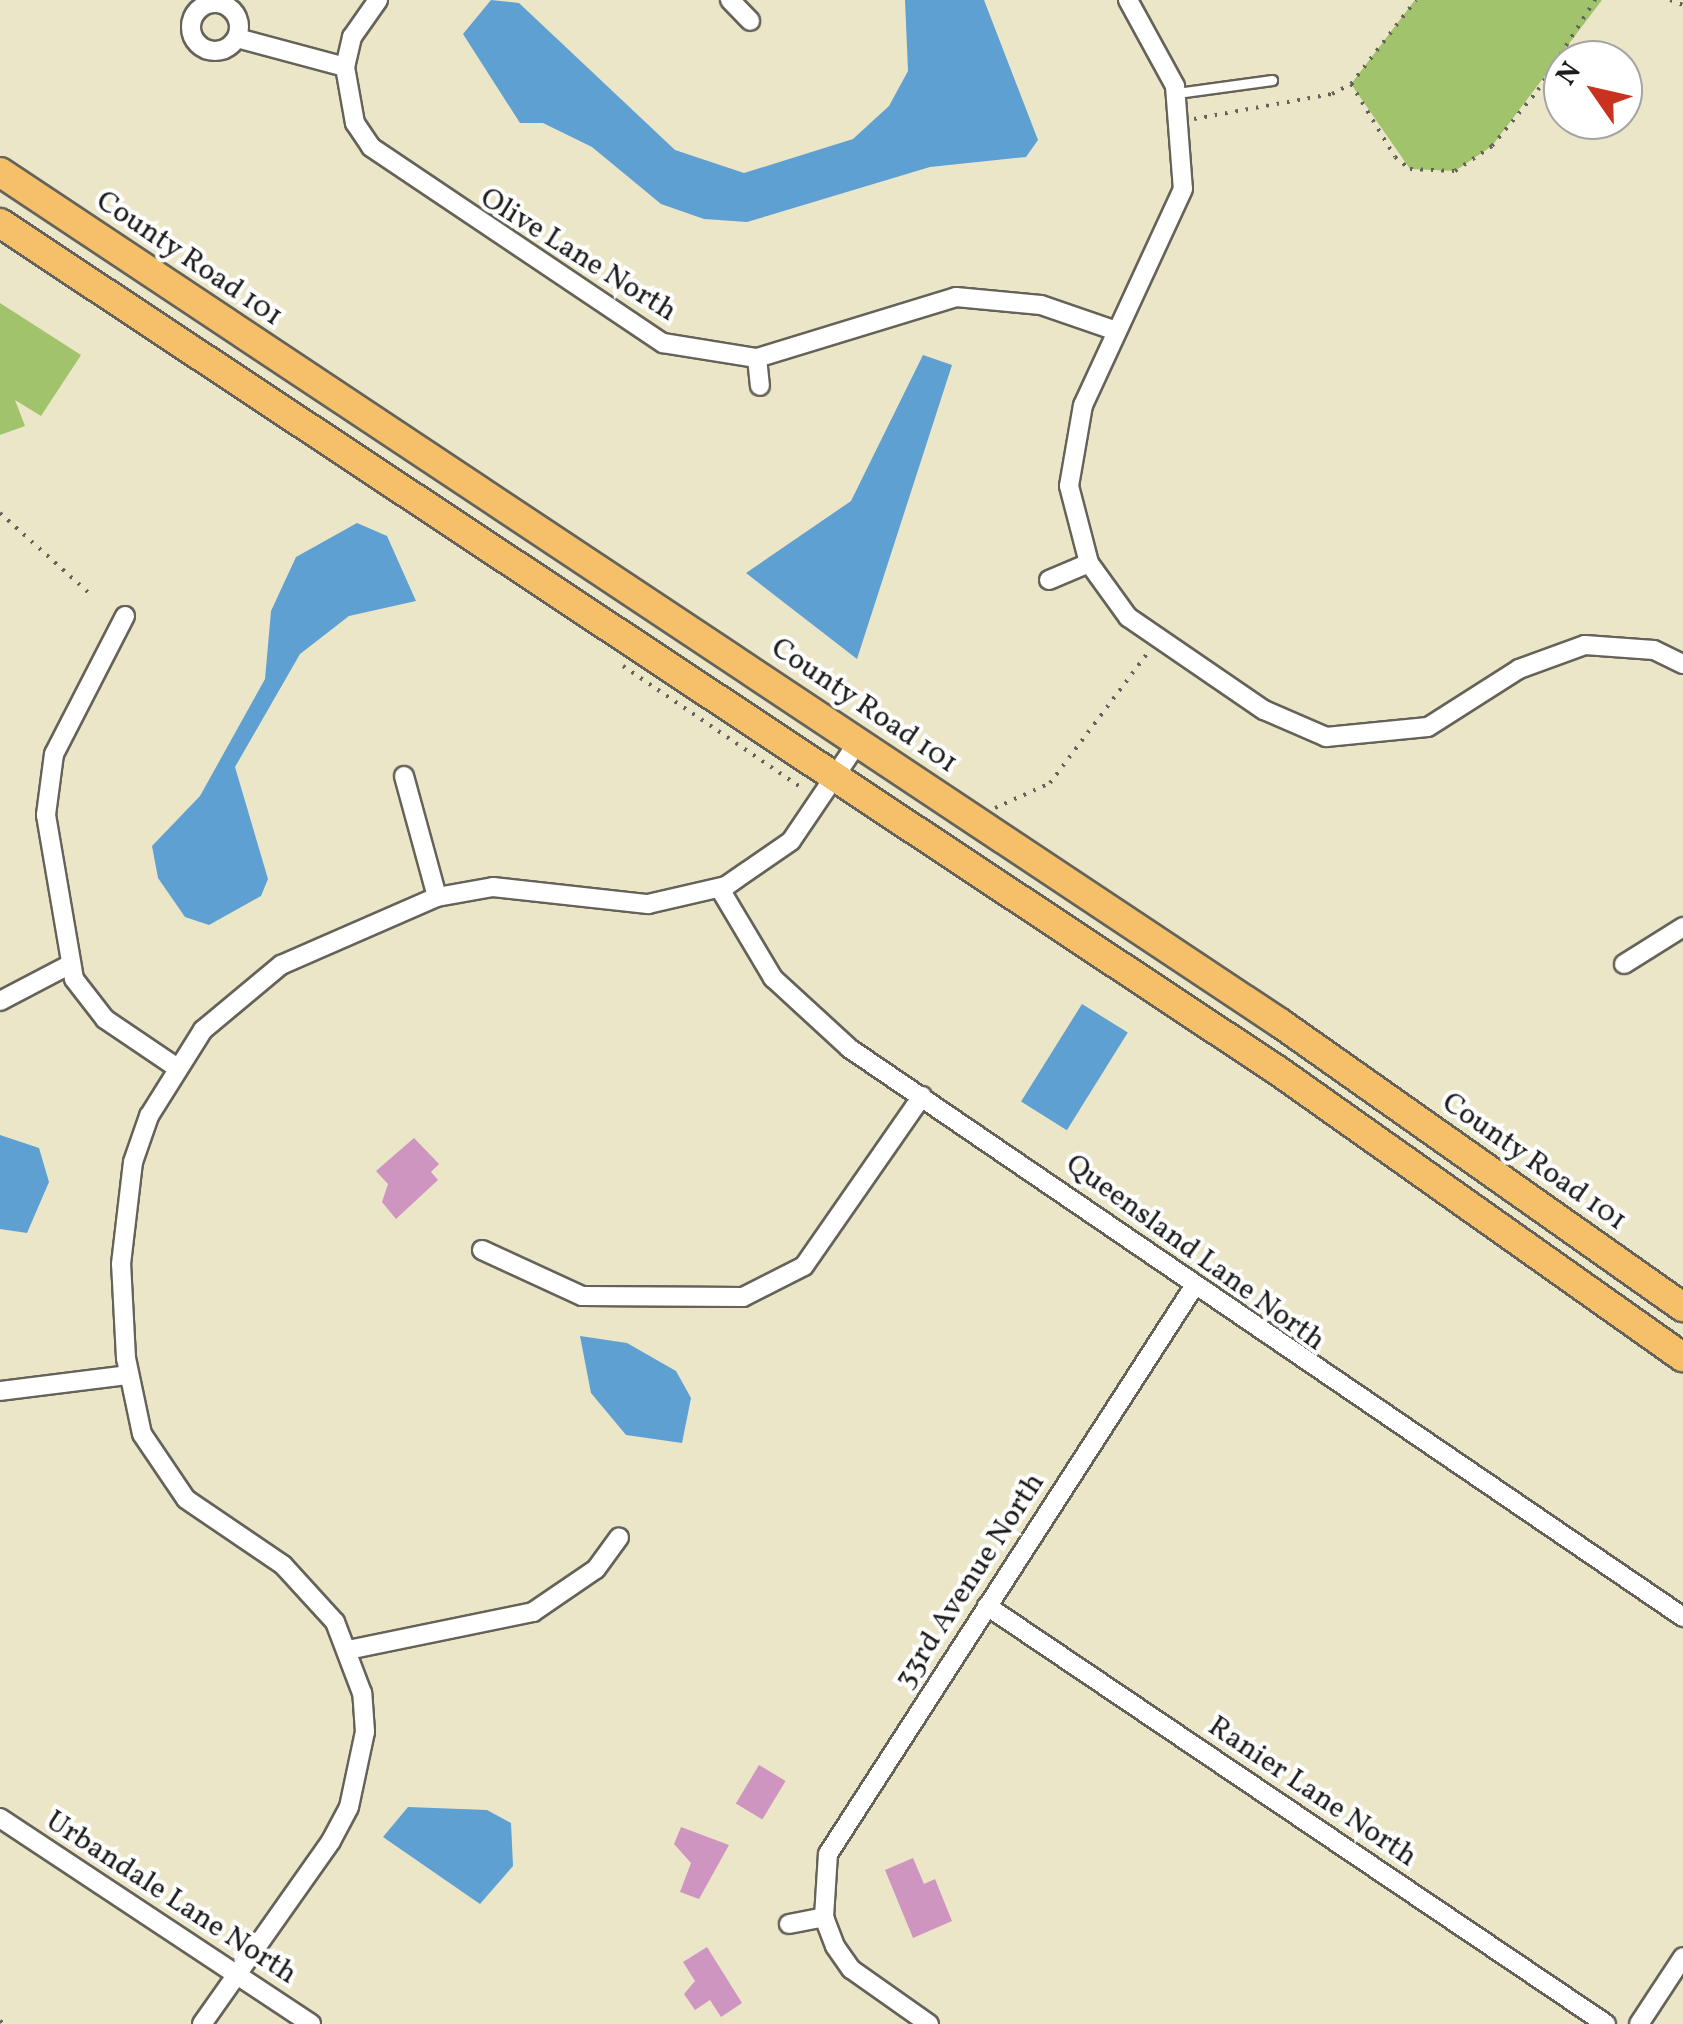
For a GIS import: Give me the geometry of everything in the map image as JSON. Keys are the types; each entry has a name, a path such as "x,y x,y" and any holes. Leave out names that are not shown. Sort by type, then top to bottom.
{"main road":[{"name":"County Road 101","path":"0,172 1280,1022 1683,1307"},
{"path":"0,223 1277,1070 1683,1356"}],"street":[{"path":"237,38 345,67 352,37 378,0"},
{"path":"730,0 750,20"},
{"path":"1128,0 1177,93 1184,120 1183,189 1113,330 1083,405 1069,486 1089,563 1128,617 1294,726 1360,739 1428,726 1519,668 1585,645 1654,650 1683,664"},
{"name":"Olive Lane North","path":"345,67 356,123 392,167 662,343 757,358 956,297 1041,305 1113,330"},
{"path":"757,358 760,386"},
{"path":"1048,580 1089,563"},
{"path":"126,616 46,785 67,966 105,1020 176,1067"},
{"path":"202,2024 349,1806 365,1732 348,1650 311,1590 186,1500 142,1434 128,1375 124,1212 149,1116 176,1067 228,1006 281,965 437,897 493,887 648,904 720,888 792,841 858,742"},
{"path":"404,776 437,897"},
{"name":"Queensland Lane North","path":"720,888 797,1003 922,1096 1683,1617"},
{"path":"1624,964 1683,927"},
{"path":"0,1001 67,966"},
{"path":"482,1250 582,1296 742,1298 804,1266 922,1096"},
{"name":"33rd Avenue North","path":"824,1917 828,1854 844,1820 1195,1285"},
{"path":"0,1391 128,1375"},
{"path":"348,1650 533,1612 567,1594 619,1537"},
{"name":"Ranier Lane North","path":"987,1606 1606,2024"},
{"name":"Urbandale Lane North","path":"0,1818 311,2024"},
{"path":"789,1924 824,1917 852,1969 929,2024"},
{"path":"1639,2024 1683,1956"}],"lane":[{"path":"1177,93 1272,80"}],"path":[{"path":"1184,120 1265,112 1351,84 1416,0"},
{"path":"1351,84 1395,157 1410,169 1454,171 1515,118 1596,0"},
{"path":"1670,0 1683,5"},
{"path":"0,513 89,593"},
{"path":"993,809 1050,783 1157,638"}],"green space":[{"path":"1415,0 1602,0 1572,40 1543,40 1543,78 1492,146 1455,171 1410,169 1351,84"},
{"path":"0,303 81,355 41,416 15,400 25,426 0,435"}],"water":[{"path":"491,0 519,3 675,150 744,173 853,139 889,106 908,71 905,0 984,0 1038,140 1026,157 930,167 747,222 704,219 661,204 592,147 543,123 520,123 463,34"},
{"path":"923,355 952,365 857,659 746,573 851,501"},
{"path":"357,523 387,536 416,601 349,616 300,654 235,767 268,879 261,896 209,925 185,917 158,878 152,846 200,796 265,679 271,611 296,557"},
{"path":"1082,1004 1128,1033 1067,1130 1021,1102"},
{"path":"0,1135 39,1148 49,1182 27,1233 0,1229"},
{"path":"580,1336 627,1343 676,1371 691,1398 682,1443 626,1435 591,1393"},
{"path":"408,1807 487,1810 511,1823 513,1866 480,1904 383,1837"}],"building":[{"path":"414,1138 439,1164 431,1172 438,1180 396,1219 382,1202 388,1184 376,1171"},
{"path":"759,1765 786,1781 762,1820 736,1804"},
{"path":"681,1827 729,1845 699,1899 680,1892 691,1863 674,1844"},
{"path":"913,1858 924,1884 935,1879 952,1921 913,1938 885,1870"},
{"path":"707,1947 742,2003 721,2017 710,2000 695,2010 684,1994 695,1981 683,1962"}]}
